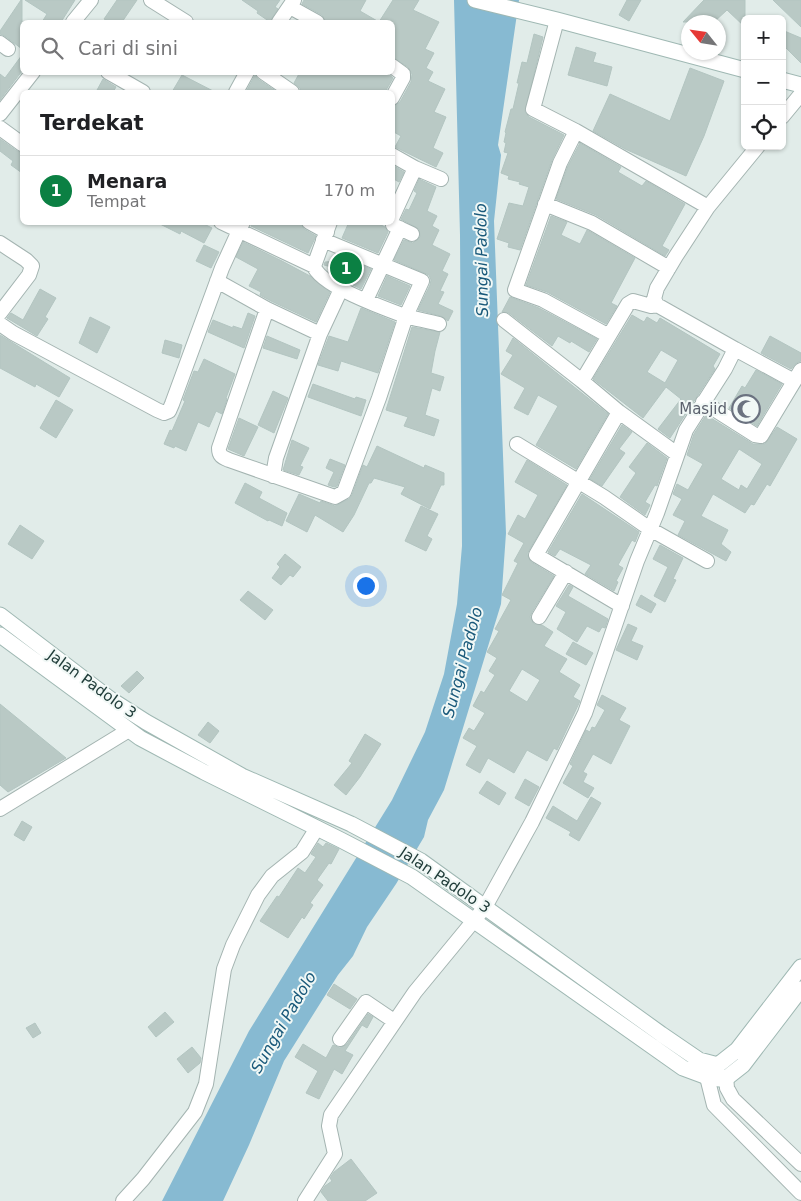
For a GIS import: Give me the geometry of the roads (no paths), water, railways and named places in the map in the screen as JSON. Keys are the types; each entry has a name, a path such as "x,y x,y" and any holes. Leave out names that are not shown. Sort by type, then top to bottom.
{"street":[{"path":"75,20 91,0"},
{"path":"151,0 183,20"},
{"path":"475,0 741,69"},
{"path":"280,20 292,3 314,20"},
{"path":"557,20 533,109 576,130 708,207"},
{"path":"395,68 403,74 403,78 395,93"},
{"path":"23,90 31,75"},
{"path":"113,75 140,90"},
{"path":"237,90 245,75"},
{"path":"267,75 289,90"},
{"path":"786,81 801,86"},
{"path":"786,111 801,94"},
{"path":"0,114 18,100"},
{"path":"0,128 20,143"},
{"path":"576,130 560,163 515,290 543,300 609,336"},
{"path":"704,402 755,435 762,436 798,376 735,349 657,305 654,299 669,268 708,207 755,150"},
{"path":"395,157 415,168 441,178"},
{"path":"366,300 383,264 395,225 398,192 415,168"},
{"path":"545,204 592,223 669,268"},
{"path":"267,309 219,451 222,457 334,497 344,492 379,398 406,316 422,281 383,264 315,225"},
{"path":"0,324 13,334 164,413 168,411 172,404 217,281 241,227 314,266 322,278 341,289 406,316 439,324"},
{"path":"314,266 327,231"},
{"path":"0,243 32,266 29,274 0,313"},
{"path":"217,281 267,309 320,334"},
{"path":"273,476 276,458 320,334 341,289"},
{"path":"582,381 628,304 633,301 651,306 657,305"},
{"path":"504,320 619,412 677,454"},
{"path":"322,1201 308,1195 335,1154 329,1126 331,1115 394,1020 485,907 532,822 585,713 637,561 658,513 686,430 725,369 735,349"},
{"path":"619,412 536,554 622,606"},
{"path":"517,444 604,497 650,529 707,561"},
{"path":"539,618 566,572"},
{"name":"Jalan Padolo 3","path":"0,615 110,699 146,722 242,776 351,824 420,861 485,907 657,1040 683,1068 707,1078 720,1079 743,1065 795,990 801,967"},
{"name":"Jalan Padolo 3","path":"0,635 140,738 204,772 342,840 412,878 474,922 657,1040 699,1060 718,1065 726,1060 795,990"},
{"path":"0,809 129,730"},
{"path":"123,1201 143,1179 195,1112 206,1084 224,969 233,945 258,896 272,876 302,852 317,828"},
{"path":"340,1039 366,1002 394,1020"},
{"path":"726,1077 733,1099 801,1164"},
{"path":"707,1078 714,1105 801,1193"}],"water":[{"name":"Sungai Padolo","path":"454,0 519,0 498,145 501,155 494,221 506,533 501,604 444,790 428,820 424,837 367,927 353,956 338,975 284,1061 223,1201 162,1201 249,1031 392,800 425,732 444,674 457,604 462,546 460,235"}],"place":[{"name":"Menara","path":"346,268"},
{"name":"Masjid","path":"746,409"}]}
